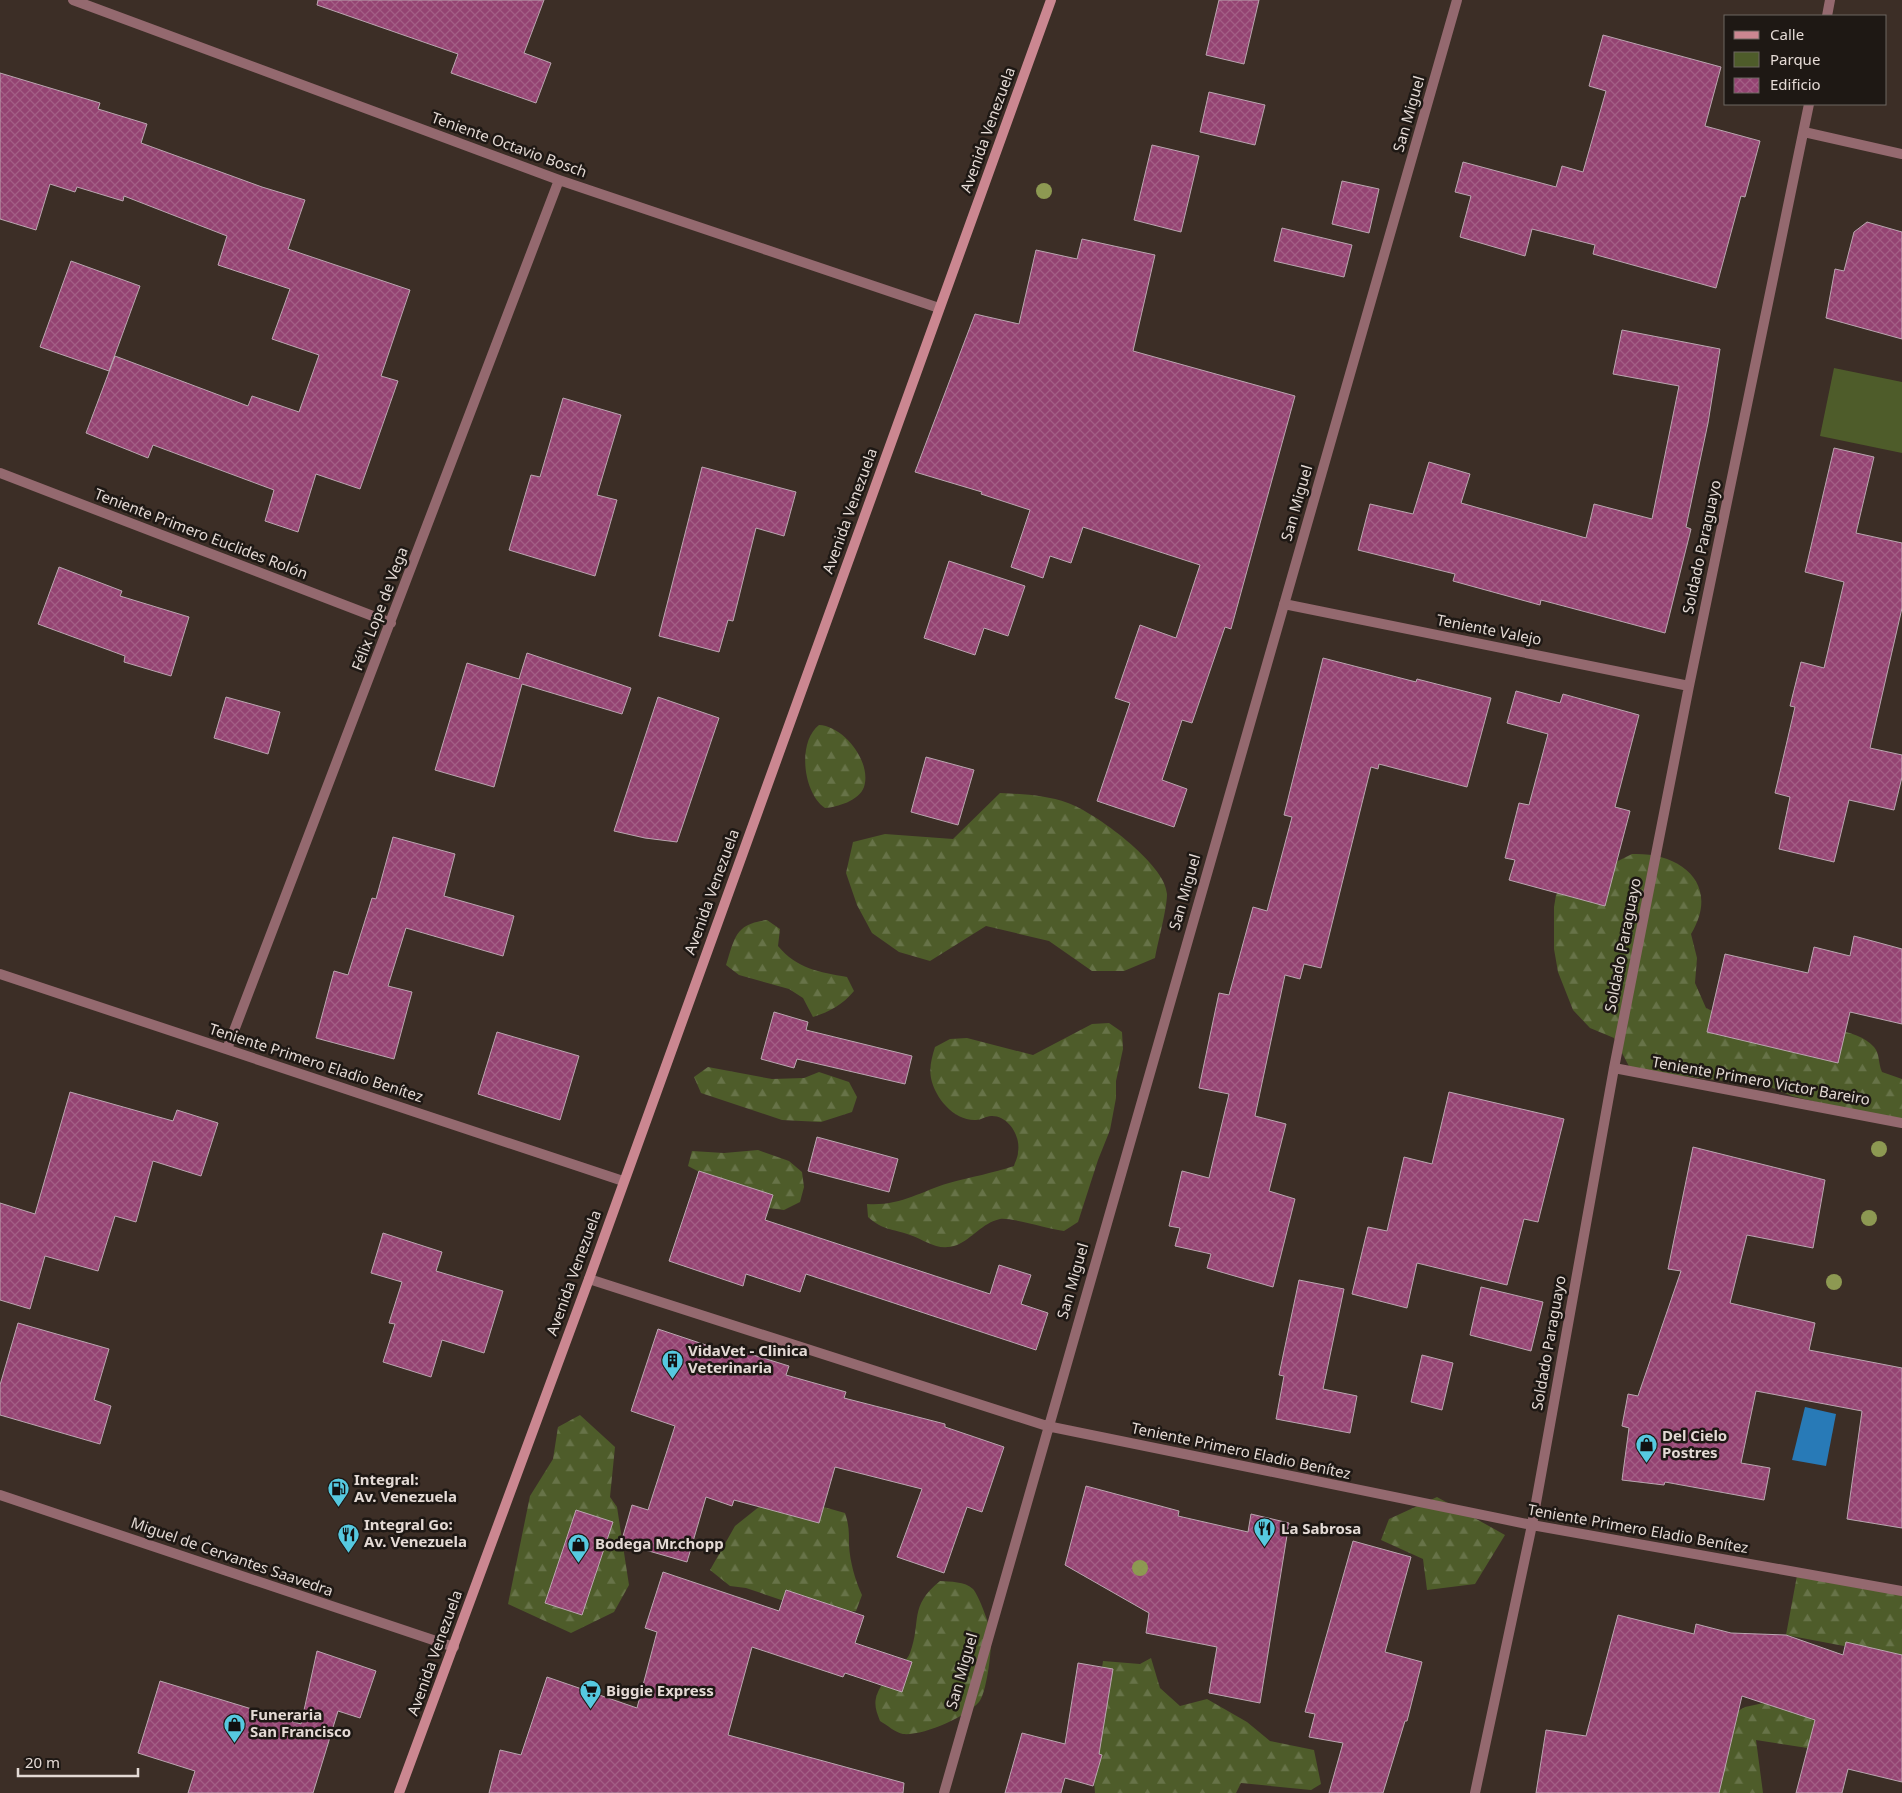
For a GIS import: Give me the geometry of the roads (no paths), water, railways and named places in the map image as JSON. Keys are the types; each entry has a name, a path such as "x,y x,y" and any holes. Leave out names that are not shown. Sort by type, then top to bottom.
{"main road":[{"name":"Avenida Venezuela","path":"399,1793 589,1279 623,1180 1051,0"}],"street":[{"name":"Teniente Octavio Bosch","path":"73,0 559,180 939,308"},
{"name":"San Miguel","path":"944,1793 1047,1426 1457,0"},
{"path":"1827,15 1830,0"},
{"name":"Soldado Paraguayo","path":"1475,1793 1532,1525 1614,1068 1689,686 1810,105"},
{"path":"1804,132 1902,154"},
{"name":"Félix Lope de Vega","path":"227,1049 559,180"},
{"name":"Teniente Primero Euclides Rolón","path":"0,473 391,623"},
{"name":"Teniente Valejo","path":"1284,604 1689,686"},
{"name":"Teniente Primero Eladio Benítez","path":"0,974 623,1180"},
{"name":"Teniente Primero Victor Bareiro","path":"1614,1068 1902,1123"},
{"name":"Teniente Primero Eladio Benítez","path":"589,1279 1047,1426 1532,1525 1902,1591"},
{"name":"Miguel de Cervantes Saavedra","path":"0,1494 454,1647"}],"water":[{"path":"1805,1407 1836,1414 1826,1466 1792,1460"}],"place":[{"name":"VidaVet - Clinica Veterinaria","path":"672,1379"},
{"name":"Del Cielo Postres","path":"1646,1464"},
{"name":"Integral: Av. Venezuela","path":"338,1508"},
{"name":"La Sabrosa","path":"1265,1548"},
{"name":"Integral Go: Av. Venezuela","path":"348,1553"},
{"name":"Bodega Mr.chopp","path":"579,1563"},
{"name":"Biggie Express","path":"590,1710"},
{"name":"Funeraria San Francisco","path":"234,1743"}]}
